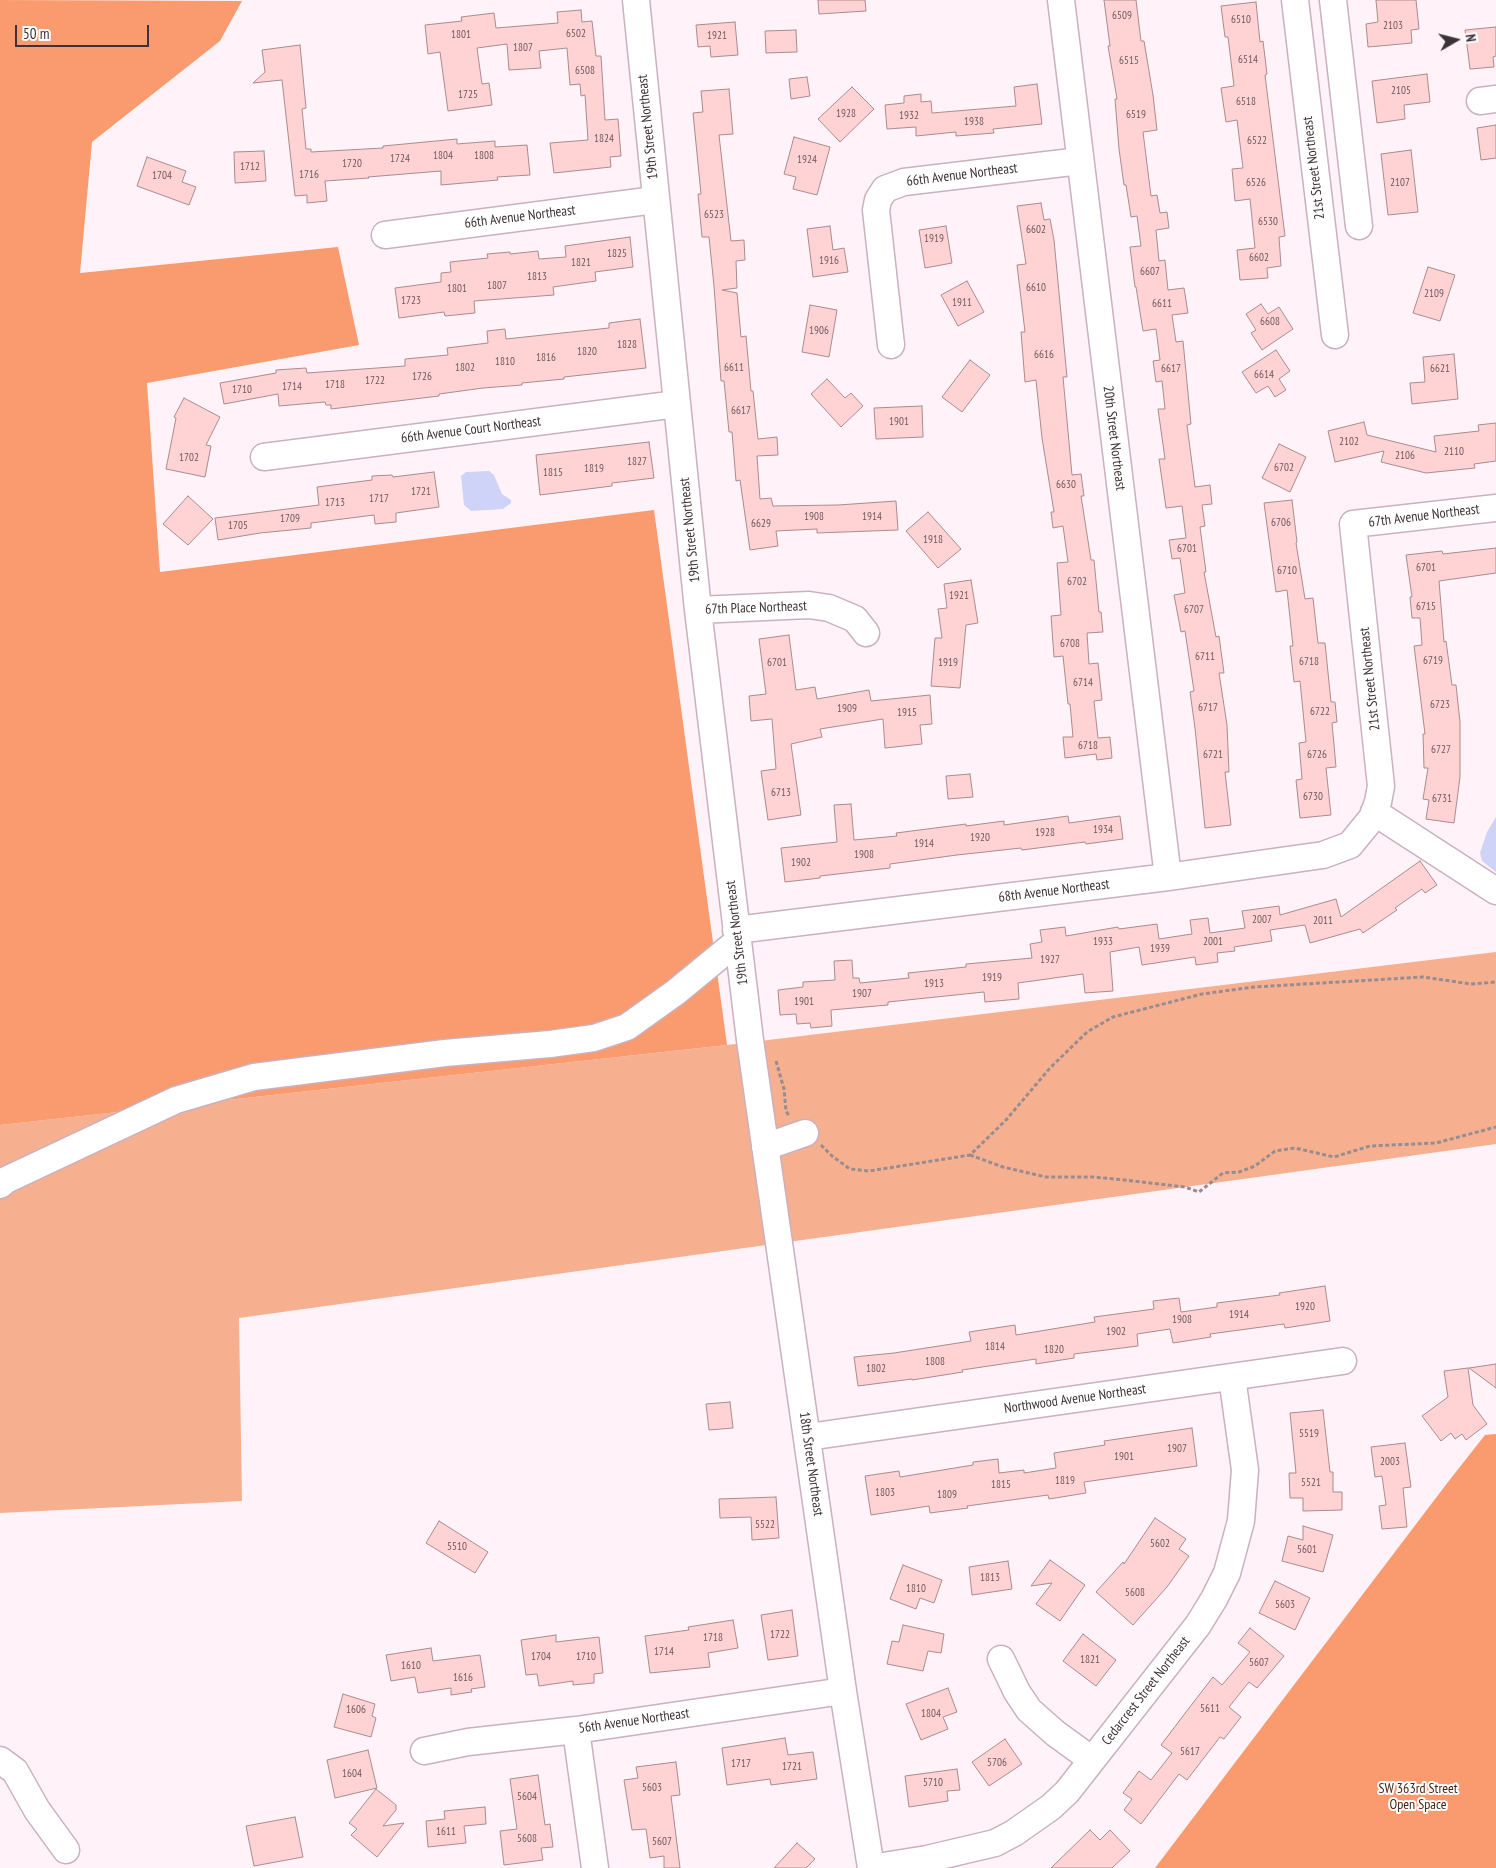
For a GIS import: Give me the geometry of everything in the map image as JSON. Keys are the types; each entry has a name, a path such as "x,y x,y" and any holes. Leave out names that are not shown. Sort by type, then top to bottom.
{"street":[{"name":"19th Street Northeast","path":"636,0 698,610 752,1060"},
{"name":"20th Street Northeast","path":"1061,0 1168,877"},
{"name":"21st Street Northeast","path":"1295,0 1335,335"},
{"path":"1333,0 1359,226"},
{"name":"66th Avenue Northeast","path":"891,345 876,210 878,200 885,189 904,182 1080,161"},
{"name":"66th Avenue Northeast","path":"385,234 655,200"},
{"name":"66th Avenue Court Northeast","path":"264,457 677,404"},
{"name":"67th Avenue Northeast","path":"1353,524 1496,508"},
{"name":"21st Street Northeast","path":"1353,524 1381,786 1369,821"},
{"name":"67th Place Northeast","path":"698,610 810,605 829,608 855,619 866,633"},
{"path":"1369,821 1496,891"},
{"name":"68th Avenue Northeast","path":"737,935 1323,855 1350,845 1369,821"},
{"path":"0,1185 6,1180 176,1100 254,1077 445,1053 541,1045 594,1038 626,1027 676,992 737,935"},
{"name":"18th Street Northeast","path":"752,1060 871,1868"},
{"path":"765,1147 805,1133"},
{"name":"Northwood Avenue Northeast","path":"808,1437 1342,1360"},
{"name":"Cedarcrest Street Northeast","path":"871,1868 956,1852 1001,1840 1051,1807 1068,1792 1198,1625 1214,1599 1226,1573 1242,1521 1246,1470 1232,1377"},
{"path":"1001,1659 1017,1692 1029,1710 1055,1733 1092,1760"},
{"name":"56th Avenue Northeast","path":"424,1751 468,1742 576,1730 844,1690"},
{"path":"576,1730 595,1868"},
{"path":"0,1760 15,1771 37,1810 66,1850"}],"path":[{"path":"970,1155 1006,1120 1061,1056 1087,1032 1113,1017 1202,994 1254,987 1423,977 1471,984 1496,982"},
{"path":"752,1060 776,1060 784,1090 786,1111 805,1133 850,1169 869,1170 970,1155 1003,1167 1046,1177 1094,1177 1185,1187 1198,1192 1223,1173 1239,1172 1255,1166 1274,1151 1295,1148 1334,1157 1370,1146 1436,1143 1496,1127"}],"shaded area":[{"path":"1496,952 1496,1144 239,1318 242,1501 0,1513 0,1125 727,1045"}],"green space":[{"path":"0,0 242,1 220,41 92,142 80,273 338,247 359,345 147,383 160,572 654,510 727,1045 0,1125"},
{"name":"SW 363rd Street Open Space","path":"1496,1434 1496,1868 1155,1868 1448,1482 1485,1435"}],"water":[{"path":"489,471 494,475 502,494 511,500 511,503 503,509 471,511 464,505 461,476 466,472"},
{"path":"1496,817 1496,872 1482,861 1480,853 1487,832"}],"building":[{"path":"818,0 865,0 866,11 819,14"},
{"path":"1104,0 1136,0 1141,41 1144,41 1153,95 1157,130 1143,132 1151,196 1157,195 1160,213 1167,212 1169,228 1156,230 1159,261 1165,260 1168,290 1184,288 1188,313 1172,315 1176,342 1183,341 1191,424 1187,425 1195,487 1210,485 1212,504 1202,505 1205,526 1200,527 1206,572 1204,572 1216,637 1219,636 1224,673 1219,673 1227,725 1229,772 1225,772 1231,825 1205,828 1190,692 1194,691 1185,631 1181,632 1174,595 1185,593 1180,558 1172,559 1169,540 1186,538 1182,506 1166,508 1159,459 1165,459 1158,409 1165,409 1162,381 1156,382 1153,361 1160,360 1156,329 1143,331 1135,287 1130,247 1141,246 1137,216 1131,217 1126,185 1124,185 1119,149 1115,99 1117,99 1108,46 1110,46"},
{"path":"1376,0 1416,0 1419,29 1411,30 1412,43 1368,47 1366,24 1378,22"},
{"path":"1256,2 1260,42 1263,41 1267,74 1265,75 1285,236 1279,237 1281,266 1267,268 1268,278 1240,280 1237,250 1255,248 1250,199 1235,201 1232,169 1243,168 1237,120 1226,122 1221,88 1234,86 1228,37 1225,37 1221,6"},
{"path":"581,10 582,22 592,21 596,56 601,56 605,120 618,119 621,156 610,157 611,167 554,173 550,143 588,140 585,95 581,96 580,84 570,85 567,48 539,51 541,68 509,70 507,44 477,48 482,84 489,83 492,105 448,111 440,52 428,54 425,25 462,21 461,17 494,13 496,28 558,23 557,12"},
{"path":"735,22 738,55 711,57 710,46 698,47 696,25"},
{"path":"1496,27 1494,67 1470,69 1465,30"},
{"path":"796,30 797,52 766,53 765,31"},
{"path":"300,45 306,108 302,109 306,149 311,149 311,152 383,148 383,146 457,139 457,144 495,141 495,147 527,145 530,175 497,177 498,180 441,185 441,171 325,181 327,201 307,203 307,195 295,196 282,80 253,83 265,72 262,50"},
{"path":"1427,74 1430,102 1404,105 1405,119 1377,123 1372,81"},
{"path":"807,77 810,96 791,99 789,79"},
{"path":"1037,84 1042,124 993,129 994,133 956,136 956,132 916,136 916,127 887,129 885,105 904,103 904,96 921,94 921,102 931,101 932,113 1016,106 1014,87"},
{"path":"852,87 874,109 840,142 818,119"},
{"path":"729,89 733,134 719,135 731,241 744,240 745,260 736,261 737,288 722,290 737,293 741,337 746,336 758,439 777,437 778,455 757,456 760,499 771,498 773,506 838,505 896,501 898,530 817,533 817,529 776,531 778,546 750,550 740,480 736,481 732,432 729,432 724,381 721,381 709,237 702,237 698,194 701,194 693,113 703,112 701,91"},
{"path":"1496,125 1496,158 1481,160 1477,128"},
{"path":"794,137 830,147 817,195 793,189 796,177 784,174"},
{"path":"1411,150 1418,212 1388,215 1381,154"},
{"path":"264,151 266,181 235,183 234,152"},
{"path":"147,157 186,171 182,182 196,187 189,205 137,186"},
{"path":"1041,203 1044,220 1050,219 1054,240 1067,377 1063,377 1072,475 1081,474 1084,496 1081,496 1091,560 1094,560 1099,612 1101,612 1103,632 1087,633 1089,664 1098,663 1102,700 1094,701 1098,738 1110,737 1112,758 1097,760 1096,754 1065,758 1063,737 1073,737 1070,704 1068,704 1063,656 1054,657 1051,616 1061,615 1057,563 1068,562 1063,526 1053,528 1051,512 1054,512 1042,438 1036,380 1025,382 1021,332 1025,332 1017,265 1026,264 1017,206"},
{"path":"830,226 833,250 844,248 848,272 813,277 807,229"},
{"path":"946,226 952,263 925,268 919,230"},
{"path":"630,237 633,267 595,272 596,281 553,287 554,295 474,301 475,313 445,316 444,312 399,318 395,288 441,282 441,273 451,272 450,262 488,258 487,254 510,252 510,254 538,251 539,259 566,257 565,246"},
{"path":"1428,267 1455,275 1440,321 1413,313"},
{"path":"967,281 984,312 958,326 941,295"},
{"path":"1261,304 1268,314 1279,307 1293,329 1262,350 1251,333 1256,330 1246,314"},
{"path":"810,305 837,310 829,357 802,352"},
{"path":"640,319 646,368 564,377 564,379 522,383 522,385 483,388 439,394 439,396 331,409 331,405 326,405 325,402 279,406 278,394 224,404 220,383 276,373 276,370 306,368 307,373 405,366 405,359 448,355 447,348 488,343 487,331 505,329 506,339 609,328 609,323"},
{"path":"1276,350 1290,371 1279,379 1286,390 1275,397 1268,386 1256,393 1242,372"},
{"path":"1454,354 1458,399 1412,404 1410,383 1425,382 1423,357"},
{"path":"970,360 990,375 962,412 942,397"},
{"path":"827,379 845,398 851,393 863,406 841,427 811,394"},
{"path":"184,398 220,417 206,445 211,446 205,477 166,469 176,418 174,417"},
{"path":"922,406 923,437 876,439 874,408"},
{"path":"1364,422 1367,435 1436,452 1434,436 1479,431 1478,425 1496,423 1496,461 1474,464 1475,468 1426,473 1381,462 1384,451 1335,462 1328,431"},
{"path":"649,442 654,478 612,483 612,486 540,495 536,455"},
{"path":"1279,444 1306,457 1290,492 1262,478"},
{"path":"434,472 439,507 396,513 396,522 375,524 374,515 311,523 311,528 260,533 218,540 215,518 319,505 317,487 372,480 372,476 392,475 393,477"},
{"path":"188,496 213,519 188,545 163,524"},
{"path":"1292,500 1296,543 1305,599 1313,598 1318,643 1325,643 1331,702 1335,702 1337,722 1332,723 1336,767 1326,768 1331,815 1300,818 1296,780 1302,779 1299,743 1306,742 1300,681 1294,682 1290,646 1293,646 1287,590 1276,592 1264,503"},
{"path":"928,512 961,549 938,568 906,531"},
{"path":"1496,548 1496,573 1439,581 1444,642 1446,641 1452,685 1456,685 1460,722 1460,777 1454,823 1426,819 1429,800 1423,799 1428,768 1424,768 1423,734 1425,734 1414,646 1422,645 1420,618 1412,618 1410,597 1412,597 1406,555 1442,551 1443,554"},
{"path":"971,580 978,623 966,625 960,688 931,686 935,638 942,638 938,609 947,608 944,584"},
{"path":"789,635 796,690 815,687 817,699 869,690 871,701 930,695 932,724 920,725 922,744 885,748 883,719 820,729 822,737 791,744 801,815 768,820 761,771 776,769 772,719 751,721 749,696 766,694 759,639"},
{"path":"970,774 973,797 948,799 946,776"},
{"path":"851,804 854,840 897,836 896,833 966,824 966,826 1004,821 1004,825 1068,816 1069,823 1120,816 1123,839 957,855 890,864 890,868 785,882 781,848 837,842 834,805"},
{"path":"1420,861 1437,885 1425,893 1422,889 1395,908 1397,910 1363,933 1360,929 1310,943 1305,925 1270,930 1272,941 1234,947 1235,951 1217,953 1218,962 1196,965 1195,957 1142,965 1139,947 1110,952 1113,991 1085,993 1083,974 1018,983 1019,999 985,1002 984,992 888,1002 888,1005 831,1010 832,1026 811,1028 810,1023 797,1024 796,1014 780,1015 778,990 803,987 803,982 835,980 834,961 852,960 853,978 859,978 860,983 909,978 908,973 966,967 966,964 1032,958 1030,944 1042,942 1040,930 1065,927 1066,936 1118,927 1119,929 1157,924 1159,939 1192,934 1190,920 1208,918 1210,933 1245,928 1242,911 1279,906 1280,915 1336,899 1341,917"},
{"path":"1325,1286 1330,1321 1285,1328 1284,1324 1210,1334 1211,1337 1173,1343 1170,1329 1137,1334 1138,1346 1074,1354 1074,1358 1036,1364 1036,1359 962,1370 963,1372 912,1380 858,1386 854,1357 971,1341 969,1332 1015,1325 1016,1335 1095,1322 1094,1317 1154,1309 1153,1301 1179,1298 1181,1312 1217,1307 1217,1303 1280,1295 1279,1293"},
{"path":"1496,1364 1496,1388 1469,1368"},
{"path":"1468,1368 1473,1405 1487,1424 1466,1440 1462,1434 1455,1439 1451,1433 1441,1441 1422,1416 1448,1397 1444,1371"},
{"path":"730,1402 733,1428 709,1430 706,1404"},
{"path":"1323,1410 1330,1472 1333,1472 1333,1492 1342,1492 1342,1510 1303,1511 1303,1498 1290,1498 1289,1473 1296,1473 1290,1413"},
{"path":"1192,1428 1197,1466 1084,1482 1086,1493 1049,1499 1048,1495 930,1513 929,1506 871,1515 865,1476 899,1471 900,1477 973,1465 973,1462 998,1459 999,1473 1024,1470 1024,1473 1056,1468 1054,1453 1105,1445 1104,1441"},
{"path":"1405,1443 1411,1487 1403,1488 1407,1527 1382,1529 1379,1506 1386,1505 1382,1476 1375,1477 1371,1447"},
{"path":"776,1497 779,1538 752,1540 751,1517 720,1518 719,1499"},
{"path":"1155,1518 1186,1539 1179,1549 1189,1556 1167,1587 1133,1625 1096,1592 1123,1562 1124,1564"},
{"path":"439,1521 488,1552 475,1573 426,1543"},
{"path":"1303,1526 1333,1535 1323,1572 1282,1561 1288,1536 1303,1540"},
{"path":"1050,1560 1085,1585 1060,1621 1036,1604 1052,1583 1031,1586"},
{"path":"1008,1561 1012,1589 972,1595 969,1567"},
{"path":"903,1565 942,1580 934,1603 920,1598 916,1609 890,1599"},
{"path":"1275,1581 1310,1598 1295,1630 1259,1613"},
{"path":"792,1610 798,1656 768,1660 761,1615"},
{"path":"733,1620 738,1648 708,1653 710,1667 650,1673 645,1636 689,1630 688,1627"},
{"path":"903,1625 944,1634 941,1653 928,1651 923,1671 887,1664 892,1641 899,1642"},
{"path":"1250,1628 1284,1656 1257,1688 1249,1682 1229,1707 1241,1717 1224,1739 1220,1737 1187,1780 1179,1774 1141,1824 1124,1810 1132,1799 1123,1793 1139,1771 1151,1780 1172,1753 1161,1745 1213,1677 1222,1685 1250,1652 1238,1643"},
{"path":"1083,1634 1116,1660 1096,1686 1063,1661"},
{"path":"556,1635 556,1642 599,1637 603,1673 594,1674 594,1683 573,1685 573,1681 539,1686 537,1674 526,1675 521,1640"},
{"path":"431,1648 433,1661 480,1655 485,1687 471,1689 472,1692 451,1695 451,1688 418,1693 415,1677 391,1681 386,1655"},
{"path":"948,1688 957,1712 943,1717 948,1729 921,1740 906,1704"},
{"path":"343,1694 375,1704 372,1716 376,1718 371,1737 334,1727"},
{"path":"785,1738 788,1755 813,1752 817,1779 771,1785 770,1779 727,1785 722,1748"},
{"path":"1005,1739 1022,1764 989,1786 972,1762"},
{"path":"368,1750 377,1788 335,1798 327,1760"},
{"path":"676,1762 680,1795 671,1796 680,1868 664,1868 664,1856 650,1858 646,1829 632,1830 624,1780 638,1778 636,1767"},
{"path":"957,1769 960,1790 947,1791 948,1801 909,1807 905,1776"},
{"path":"538,1775 545,1825 550,1824 553,1847 541,1848 543,1860 504,1865 500,1831 517,1829 510,1779"},
{"path":"376,1789 396,1805 396,1810 383,1826 404,1823 377,1857 351,1835 357,1829 349,1823"},
{"path":"485,1807 486,1824 464,1826 466,1843 428,1847 426,1821 445,1819 444,1811"},
{"path":"295,1817 303,1857 254,1866 246,1826"},
{"path":"1090,1830 1100,1840 1110,1830 1130,1851 1112,1868 1051,1868"},
{"path":"797,1843 815,1859 806,1868 774,1868"}]}
